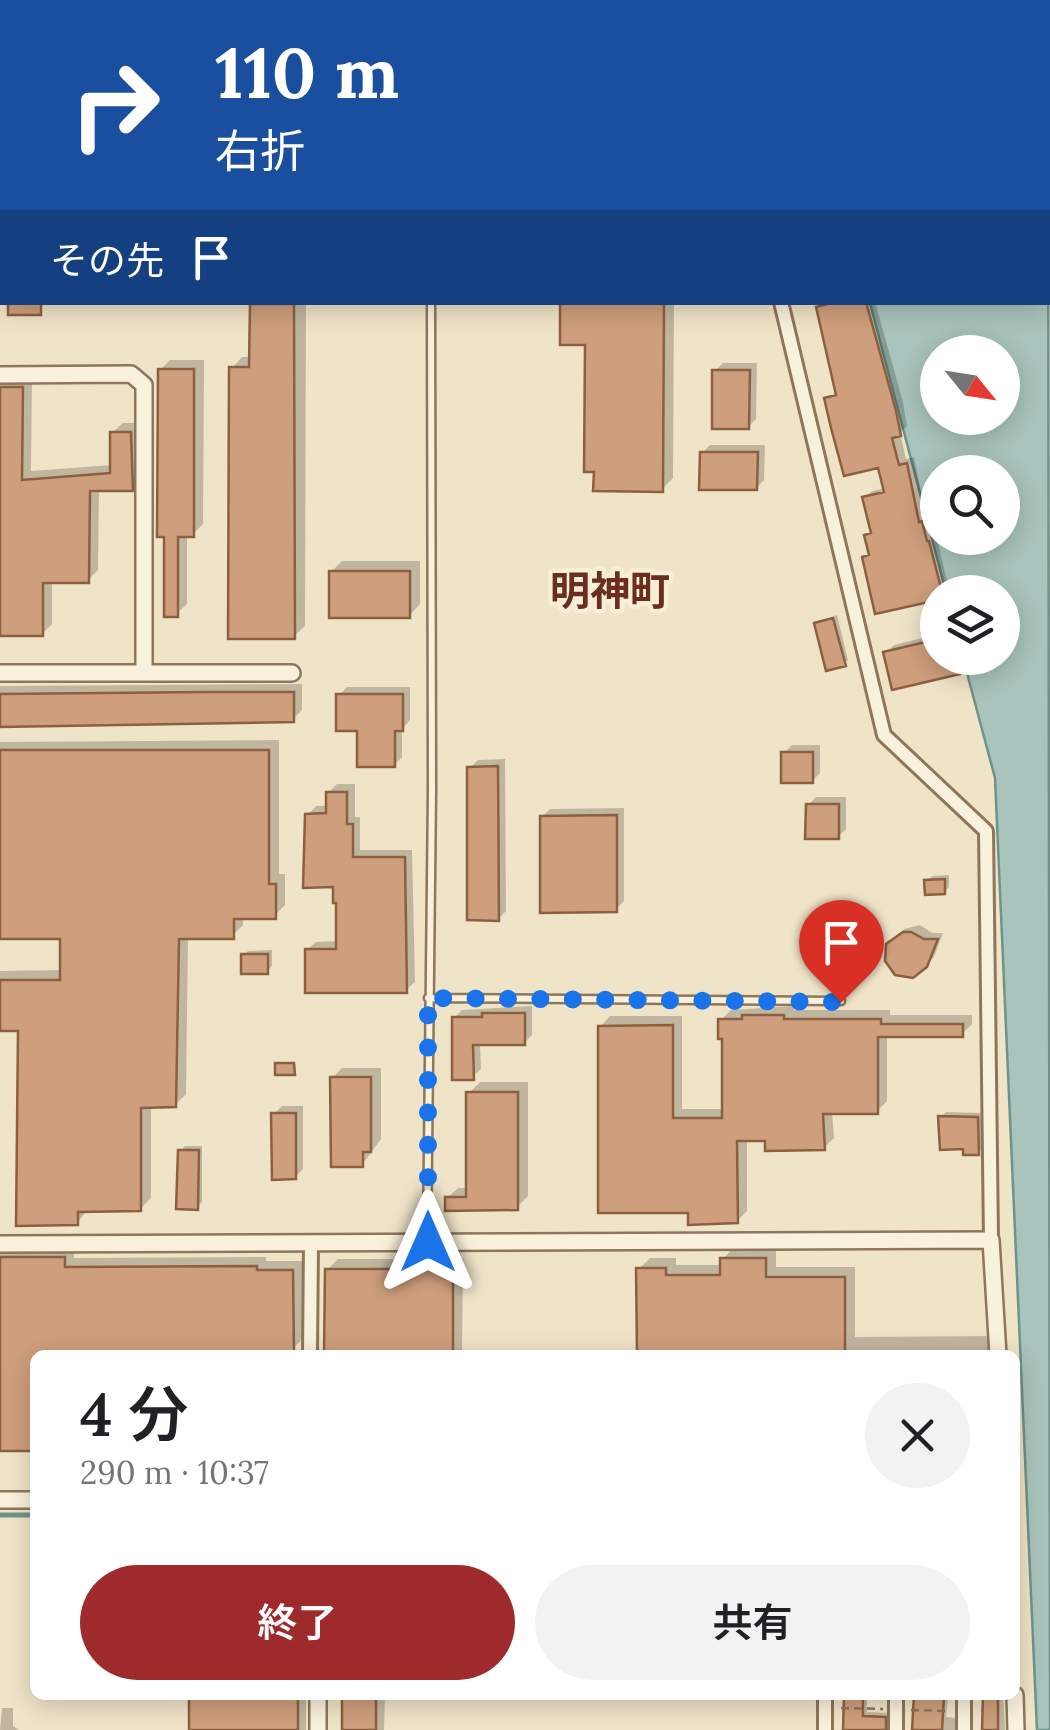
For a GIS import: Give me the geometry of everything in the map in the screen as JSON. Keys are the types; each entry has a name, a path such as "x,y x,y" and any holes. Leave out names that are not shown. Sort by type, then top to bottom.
{"street":[{"path":"782,305 884,735 986,831 991,1240 998,1350"},
{"path":"0,375 131,374 144,386 144,673"},
{"path":"0,673 292,672"},
{"path":"0,1244 991,1240"},
{"path":"310,1350 311,1242"},
{"path":"0,1500 30,1500"},
{"path":"318,1700 318,1730"},
{"path":"825,1700 825,1730"},
{"path":"896,1700 896,1730"},
{"path":"964,1700 964,1730"},
{"path":"1015,1700 1016,1730"}],"lane":[{"path":"428,1242 431,305"},
{"path":"428,998 841,1002"}],"water":[{"path":"871,305 1048,305 1050,1730 1037,1730 995,778 968,675 1020,675 1020,575 942,575 936,555 1020,555 1020,455 920,455 920,493"}],"building":[{"path":"8,305 41,305 41,315 8,315"},
{"path":"250,305 294,305 295,639 228,639 229,367 249,367"},
{"path":"560,305 664,305 663,492 593,491 594,472 584,472 585,345 560,345"},
{"path":"867,305 901,436 892,438 899,465 907,463 920,522 920,555 933,555 938,575 920,575 920,604 875,614 862,557 869,555 864,535 871,533 862,497 884,492 878,468 844,476 824,398 836,395 816,307"},
{"path":"158,369 194,369 194,537 178,537 178,617 164,617 164,537 157,537"},
{"path":"712,370 750,370 749,429 712,429"},
{"path":"0,387 23,387 22,480 110,473 110,432 131,432 133,491 90,491 89,583 43,583 43,636 0,636"},
{"path":"700,452 758,452 757,490 699,490"},
{"path":"329,571 410,571 410,618 329,618"},
{"path":"833,618 846,666 826,671 814,623"},
{"path":"920,643 920,675 956,675 892,690 883,652"},
{"path":"294,692 294,722 0,727 0,694"},
{"path":"336,694 403,694 403,731 395,731 395,767 357,767 357,731 336,731"},
{"path":"0,750 269,750 269,884 276,884 276,919 234,919 234,939 179,939 176,1107 141,1108 141,1211 78,1212 78,1225 16,1226 18,1031 0,1031 0,980 60,980 60,939 0,939"},
{"path":"781,752 813,752 813,783 781,783"},
{"path":"498,766 499,921 467,920 467,767"},
{"path":"326,792 347,792 347,824 353,824 353,857 405,857 407,993 305,993 305,949 336,949 333,887 303,888 305,814 326,813"},
{"path":"806,804 839,804 839,839 805,839"},
{"path":"617,815 617,912 540,913 540,816"},
{"path":"945,879 945,894 925,895 924,880"},
{"path":"903,932 938,939 927,967 913,978 895,975 885,961 886,944"},
{"path":"241,954 268,954 268,974 241,974"},
{"path":"482,1013 525,1013 525,1045 473,1045 474,1080 452,1080 452,1017 482,1017"},
{"path":"742,1015 881,1019 881,1024 963,1024 963,1037 878,1037 878,1114 823,1114 825,1150 765,1151 765,1141 737,1141 738,1223 688,1225 688,1213 598,1213 598,1026 673,1025 673,1118 722,1118 722,1039 718,1039 718,1019 742,1019"},
{"path":"275,1063 294,1063 295,1075 275,1075"},
{"path":"330,1077 371,1077 371,1152 363,1152 363,1167 331,1167"},
{"path":"466,1092 518,1092 518,1210 445,1211 445,1197 466,1197"},
{"path":"271,1113 296,1113 296,1179 272,1180"},
{"path":"938,1116 978,1117 979,1155 963,1155 963,1149 940,1150"},
{"path":"178,1150 199,1150 198,1210 176,1209"},
{"path":"0,1257 65,1257 65,1267 257,1266 257,1270 293,1270 294,1350 30,1350 30,1451 0,1451"},
{"path":"720,1258 766,1258 766,1277 845,1277 845,1350 637,1350 636,1268 666,1268 666,1275 720,1275"},
{"path":"325,1269 453,1269 453,1350 324,1350"},
{"path":"189,1700 298,1700 298,1730 189,1730"},
{"path":"342,1700 376,1700 376,1730 342,1730"},
{"path":"844,1700 863,1700 863,1716 886,1717 886,1730 843,1730"},
{"path":"914,1700 944,1700 942,1730 912,1730"},
{"path":"983,1700 998,1700 998,1730 982,1730"}],"waterway":[{"path":"0,1515 30,1515"}],"district":[{"name":"明神町","path":"610,591"}],"route":[{"path":"428,1242 428,998 841,1002"}]}
